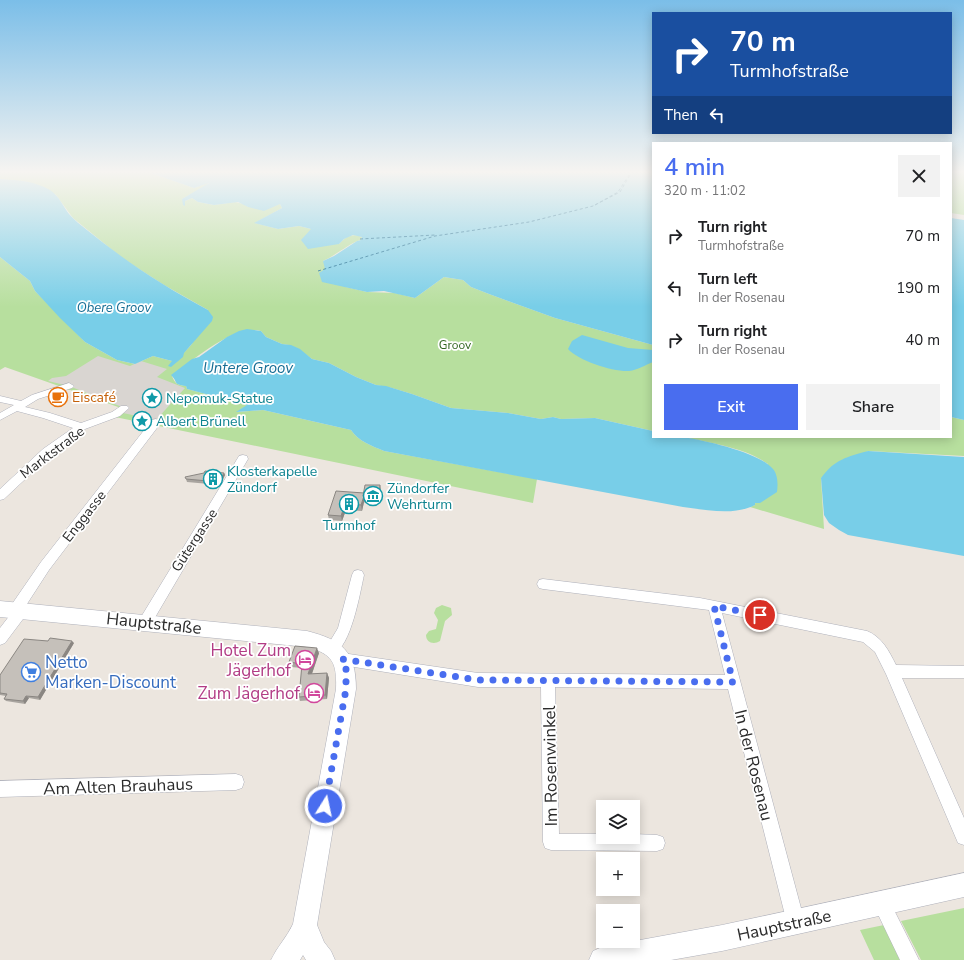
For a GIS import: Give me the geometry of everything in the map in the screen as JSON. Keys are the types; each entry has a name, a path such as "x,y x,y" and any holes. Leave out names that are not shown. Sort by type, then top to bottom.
{"main road":[{"name":"Hauptstraße","path":"12,610 307,638 322,642 338,653"},
{"path":"284,960 297,943 305,924 346,689 346,667 338,653"},
{"name":"Hauptstraße","path":"602,960 719,939 964,885"},
{"path":"305,924 314,950 322,960"}],"street":[{"path":"0,416 35,397 69,386"},
{"path":"0,399 46,416 82,427"},
{"name":"Marktstraße","path":"0,496 47,452 82,427 110,417 124,408"},
{"name":"Enggasse","path":"0,640 12,610 156,422"},
{"name":"Gütergasse","path":"145,622 243,459"},
{"path":"358,575 338,653 478,680 733,682"},
{"path":"543,584 700,603 868,637 880,648 892,671 964,837"},
{"name":"In der Rosenau","path":"714,606 796,923"},
{"path":"892,671 964,672"},
{"name":"Im Rosenwinkel","path":"548,680 551,842 657,843"},
{"name":"Am Alten Brauhaus","path":"0,789 236,782"},
{"path":"882,904 910,960"}],"green space":[{"name":"Groov","path":"73,218 264,218 255,223 278,229 299,226 311,229 339,244 350,236 356,235 362,237 361,240 353,243 323,261 346,287 367,292 395,293 415,298 444,277 463,280 471,287 555,318 652,345 652,431 595,418 561,419 553,417 541,419 508,413 451,408 412,394 376,385 356,377 329,363 312,359 300,350 266,337 261,331 250,330 227,338 202,353 172,376 174,381 179,385 186,386 187,389 248,405 237,412 263,410 351,430 361,440 384,451 537,479 533,503 110,416 121,408 5,367 0,370 0,257 30,281 35,291 85,342 117,360 135,364 153,356 172,361 186,351 191,345 208,310 164,285 122,258"},
{"path":"952,417 964,420 964,456 868,451 821,478 824,529 750,507 755,505 754,504 757,502 768,464 748,453 687,438 952,438"},
{"path":"442,605 451,608 452,615 445,621 440,641 435,643 427,640 426,635 429,631 436,629 438,620 434,613 436,608"},
{"path":"964,908 964,960 921,960 901,921"},
{"path":"884,925 901,960 874,960 860,930"}],"shaded area":[{"path":"98,356 130,366 141,361 167,369 157,377 185,388 156,420 123,413 127,409 69,386 48,381 52,378 66,376"}],"water":[{"name":"Obere Groov","path":"0,218 73,218 101,241 146,273 208,310 213,317 212,321 184,353 183,357 171,367 168,366 172,361 153,356 135,364 117,360 85,342 35,291 30,281 0,257"},
{"path":"264,218 652,218 652,345 555,318 471,287 463,280 444,277 415,298 384,291 367,292 322,282 319,273 325,269 323,261 361,240 362,237 353,235 344,239 339,244 308,249 301,240 311,229 299,226 278,229 254,223"},
{"path":"952,218 964,220 964,420 952,417"},
{"name":"Untere Groov","path":"247,329 261,331 266,337 282,344 291,345 300,349 312,359 329,363 356,377 376,385 386,386 451,408 508,413 541,419 553,417 561,419 595,418 652,431 652,438 686,438 744,452 766,463 773,469 776,474 778,486 777,492 760,503 755,503 755,505 738,510 711,511 683,507 384,451 361,440 351,430 263,410 236,412 247,405 187,389 186,386 176,383 171,375 192,359 199,357 227,337"},
{"path":"582,335 628,348 652,350 652,362 638,369 629,371 606,368 580,358 573,353 568,349 572,341"},
{"path":"868,451 964,457 964,556 848,535 829,523 824,515 821,478 836,463 848,457"}],"building":[{"path":"205,471 224,473 219,482 186,479 185,477 204,473"},
{"path":"365,485 380,485 379,496 363,496"},
{"path":"336,491 364,493 361,505 345,504 341,516 328,515"},
{"name":"Netto Marken-Discount","path":"50,638 72,641 38,697 26,696 23,701 4,699 7,694 0,693 0,675 24,639 48,641"},
{"path":"295,646 317,648 308,674 327,673 325,695 299,697 302,664 289,662"}],"ferry route":[{"path":"318,271 435,236 529,222 546,218"},
{"path":"360,239 435,235"}],"place":[{"name":"Eiscafé","path":"58,397"},
{"name":"Nepomuk-Statue","path":"152,398"},
{"name":"Albert Brünell","path":"142,421"},
{"name":"Klosterkapelle Zündorf","path":"213,479"},
{"name":"Zündorfer Wehrturm","path":"373,496"},
{"name":"Turmhof","path":"349,504"},
{"name":"Hotel Zum Jägerhof","path":"305,660"},
{"name":"Netto Marken-Discount","path":"31,672"},
{"name":"Zum Jägerhof","path":"314,693"}],"route":[{"path":"325,806 346,689 346,667 342,659 478,680 733,682 714,606 760,615"}]}
